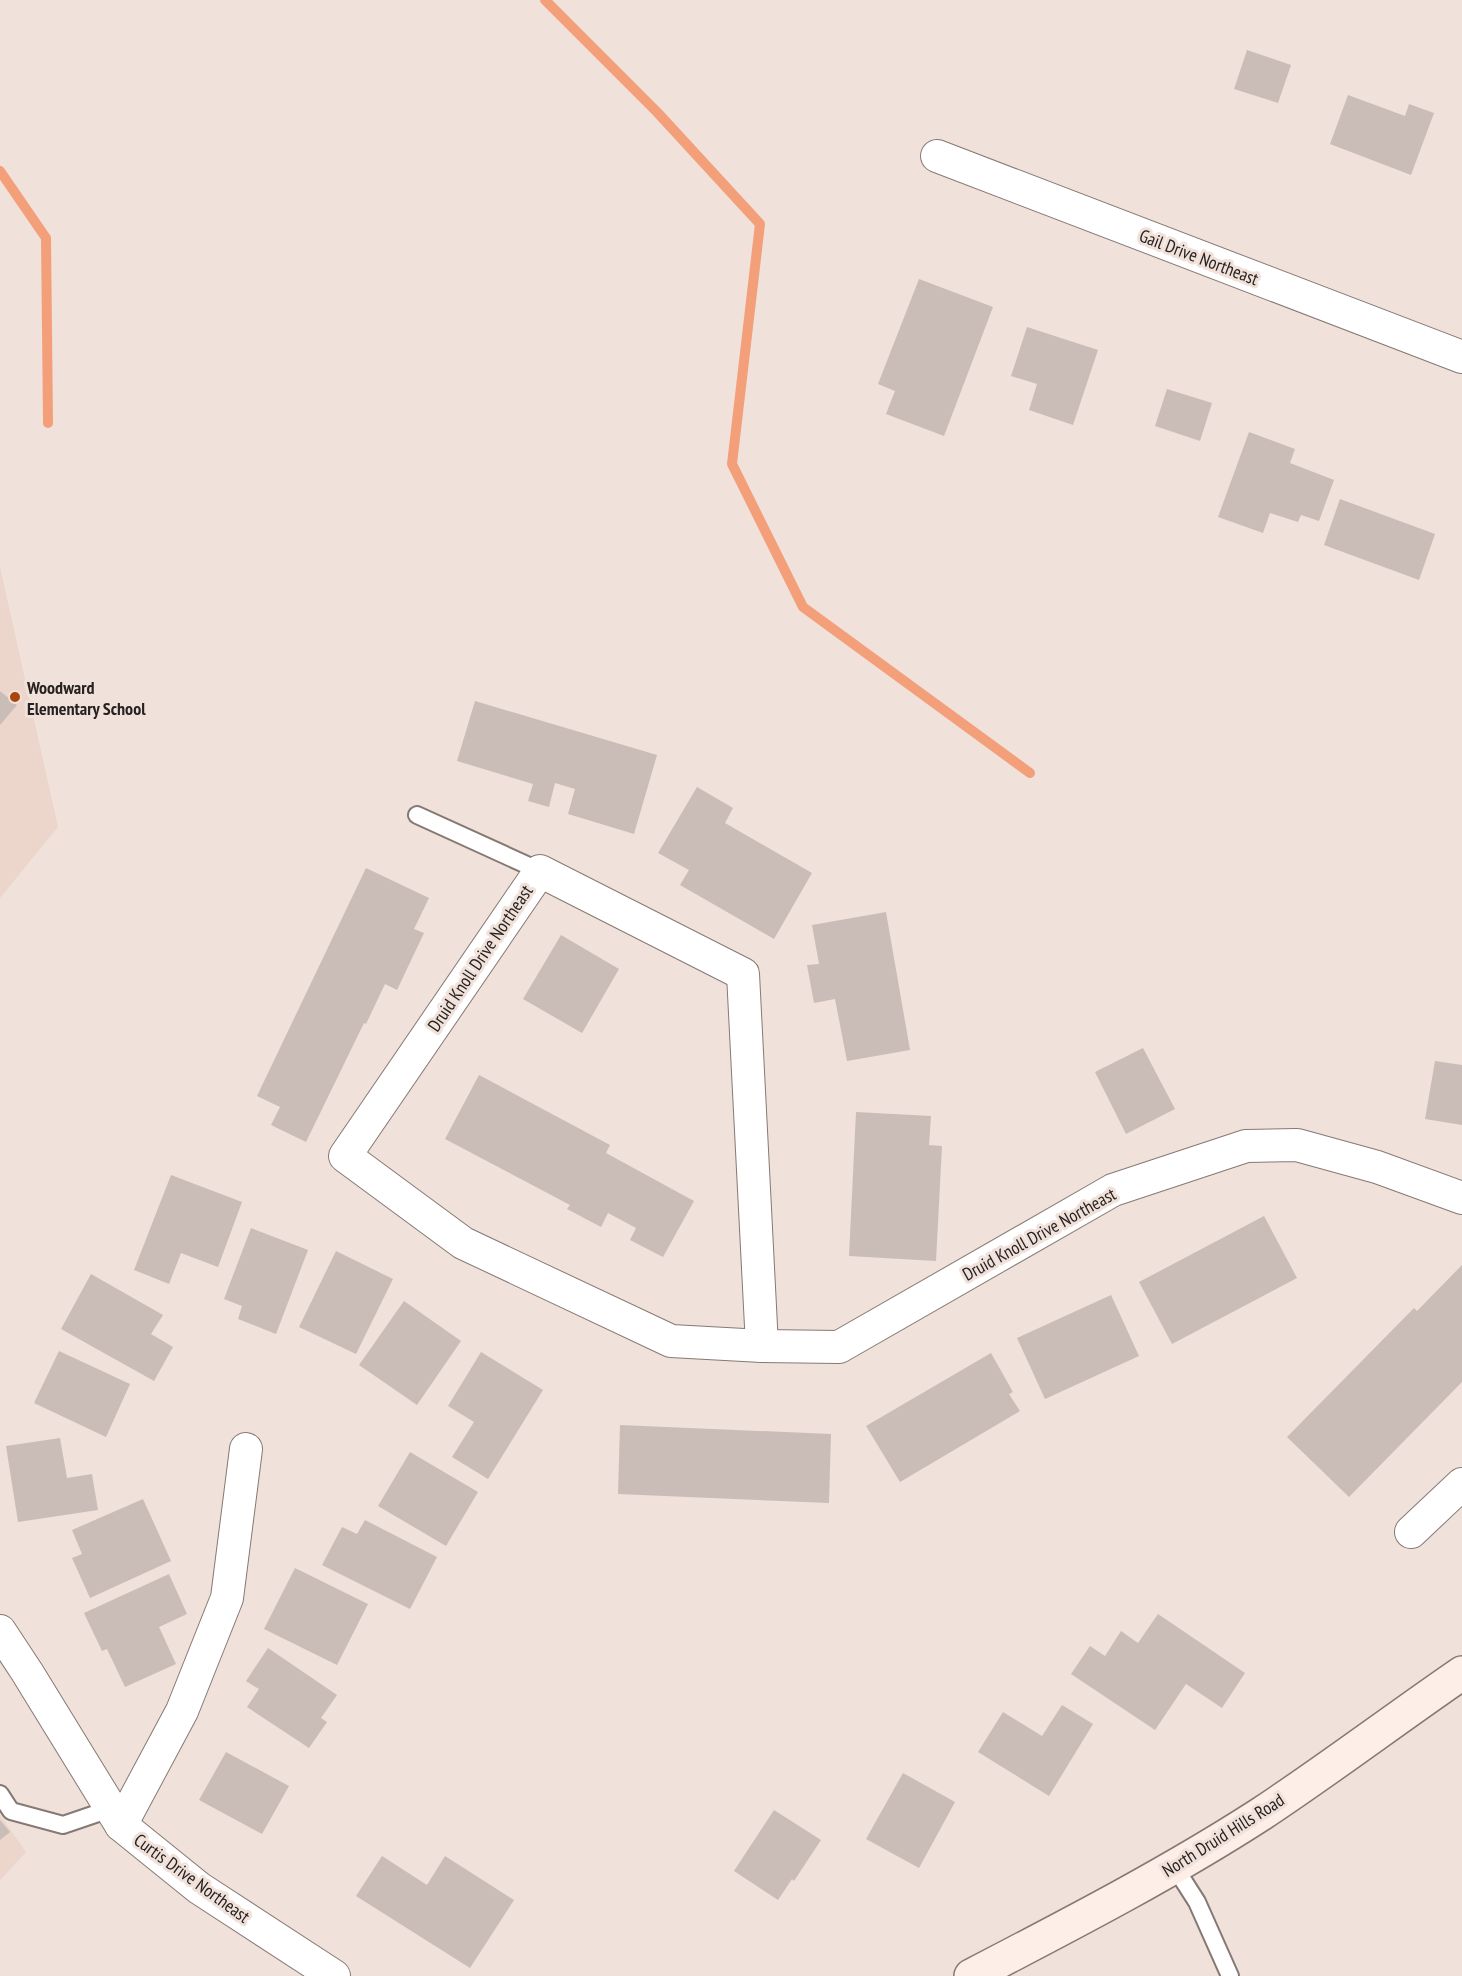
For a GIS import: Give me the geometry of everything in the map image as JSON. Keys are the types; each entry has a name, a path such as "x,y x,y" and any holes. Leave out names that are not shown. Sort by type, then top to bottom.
{"main road":[{"name":"North Druid Hills Road","path":"971,1976 1084,1917 1261,1814 1462,1672"}],"street":[{"name":"Gail Drive Northeast","path":"936,156 1462,357"},
{"name":"Druid Knoll Drive Northeast","path":"762,1347 743,974 540,871 345,1156 463,1243 671,1341 762,1347 839,1347 1113,1190 1246,1146 1297,1145 1377,1167 1462,1198"},
{"path":"116,1817 182,1711 227,1598 246,1449"},
{"path":"1411,1532 1462,1484"},
{"name":"Curtis Drive Northeast","path":"0,1631 116,1817 199,1888 334,1976"}],"lane":[{"path":"417,815 540,871"},
{"path":"0,1794 11,1811 63,1825 116,1817"},
{"path":"1174,1866 1197,1902 1230,1976"}],"shaded area":[{"name":"Woodward Elementary School","path":"0,567 58,827 0,898"},
{"path":"0,1815 26,1852 0,1880"}],"building":[{"path":"1247,50 1291,65 1278,103 1234,89"},
{"path":"1348,95 1405,116 1409,104 1434,113 1411,175 1330,144"},
{"path":"919,279 993,307 944,436 886,414 895,391 878,384"},
{"path":"1027,327 1098,350 1073,425 1029,410 1037,384 1011,376"},
{"path":"1167,389 1212,403 1200,441 1155,426"},
{"path":"1249,432 1295,449 1290,463 1334,480 1319,521 1301,515 1298,522 1270,513 1263,533 1218,517"},
{"path":"1340,499 1435,534 1419,580 1324,545"},
{"path":"0,691 17,705 0,725"},
{"path":"475,701 657,755 634,834 568,814 575,789 555,783 549,807 528,801 533,784 457,761"},
{"path":"697,787 733,808 725,823 812,873 774,939 680,885 689,870 658,853"},
{"path":"366,868 429,898 414,929 424,933 397,990 385,984 306,1142 271,1125 280,1107 257,1096"},
{"path":"886,912 910,1050 847,1061 835,999 814,1003 807,965 819,964 812,925"},
{"path":"561,935 619,969 582,1033 523,999"},
{"path":"1143,1048 1175,1109 1126,1134 1095,1072"},
{"path":"1435,1061 1462,1065 1462,1125 1425,1119"},
{"path":"479,1075 610,1145 606,1153 694,1201 663,1257 630,1240 636,1228 608,1213 601,1227 567,1209 570,1205 445,1139"},
{"path":"856,1112 931,1116 929,1145 942,1146 936,1261 849,1256"},
{"path":"171,1175 242,1202 218,1267 181,1253 169,1284 134,1270"},
{"path":"1264,1216 1297,1278 1172,1344 1139,1282"},
{"path":"251,1228 308,1250 276,1334 238,1319 242,1306 224,1299"},
{"path":"336,1251 393,1279 356,1354 299,1327"},
{"path":"1462,1265 1462,1382 1349,1497 1287,1437 1414,1308 1417,1311"},
{"path":"91,1274 163,1315 151,1334 173,1347 154,1381 61,1329"},
{"path":"1111,1295 1139,1356 1045,1399 1017,1338"},
{"path":"404,1301 461,1341 417,1405 359,1365"},
{"path":"59,1351 130,1384 106,1437 34,1403"},
{"path":"481,1352 543,1390 488,1479 452,1457 474,1422 448,1406"},
{"path":"991,1353 1013,1392 1009,1394 1020,1411 900,1482 866,1426"},
{"path":"620,1425 831,1434 829,1503 618,1494"},
{"path":"60,1438 67,1478 92,1474 98,1510 18,1522 6,1446"},
{"path":"410,1452 478,1492 446,1546 378,1506"},
{"path":"143,1499 171,1561 90,1598 72,1558 82,1554 72,1530"},
{"path":"365,1520 437,1557 410,1609 322,1565 342,1527 357,1534"},
{"path":"295,1568 368,1604 337,1665 264,1629"},
{"path":"169,1574 187,1614 159,1627 176,1664 125,1687 107,1649 102,1651 84,1613"},
{"path":"1158,1614 1245,1673 1222,1708 1186,1684 1155,1730 1071,1674 1090,1646 1105,1656 1121,1631 1138,1643"},
{"path":"268,1648 337,1695 321,1718 327,1722 309,1748 247,1707 259,1689 246,1681"},
{"path":"1062,1705 1093,1724 1049,1796 978,1752 1003,1712 1042,1736"},
{"path":"226,1752 289,1786 262,1834 199,1800"},
{"path":"903,1773 955,1802 919,1868 866,1839"},
{"path":"774,1810 821,1840 794,1881 792,1879 778,1900 734,1871"},
{"path":"0,1820 10,1832 0,1840"},
{"path":"382,1856 427,1885 445,1856 514,1900 470,1968 356,1896"}],"waterway":[{"path":"545,0 657,112 760,224 732,464 803,607 1030,773"},
{"path":"0,171 46,238 48,423"}],"place":[{"name":"Woodward Elementary School","path":"15,697"}]}
